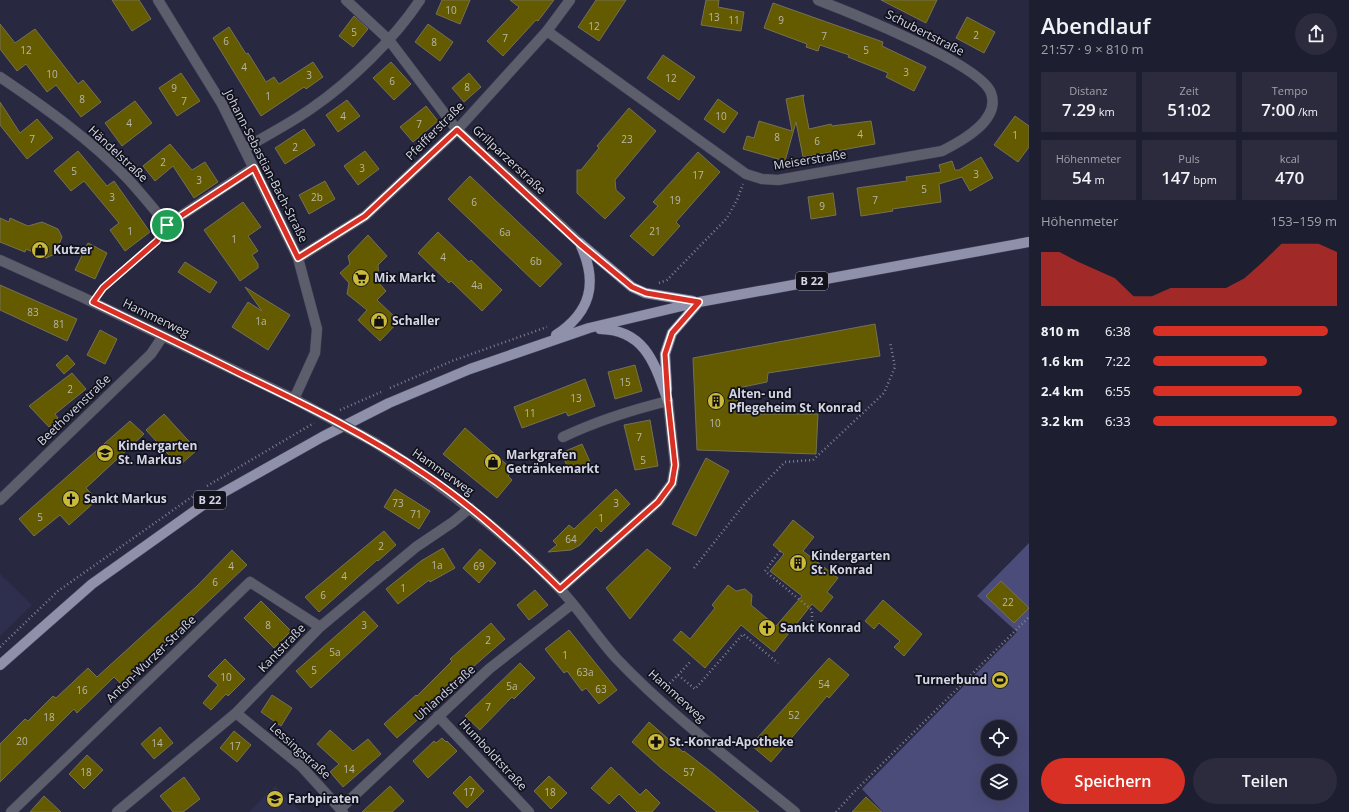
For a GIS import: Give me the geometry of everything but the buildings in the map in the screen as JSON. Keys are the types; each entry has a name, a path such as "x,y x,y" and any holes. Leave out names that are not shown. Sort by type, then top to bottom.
{"main road":[{"name":"B 22","path":"0,665 92,584 210,500 322,437 388,403 470,369 589,328 699,302 1029,242"},
{"path":"580,244 632,287 646,293 699,302"},
{"path":"546,342 567,328 585,307 590,292 589,270 580,244"},
{"path":"668,401 665,354 672,333 699,302"},
{"path":"589,328 611,329 630,336 644,347 654,363 668,401"}],"street":[{"name":"Johann-Sebastian-Bach-Straße","path":"158,0 222,104 298,258 317,329 315,353 294,399"},
{"name":"Grillparzerstraße","path":"346,0 388,40 457,130 580,244"},
{"path":"244,149 313,108 344,83 388,40 412,13 420,0"},
{"name":"Pfeifferstraße","path":"298,258 365,216 457,130 547,31 570,0"},
{"name":"Schubertstraße","path":"818,0 862,16 949,59 980,78 991,91"},
{"name":"Meiserstraße","path":"547,31 746,174 762,179 778,180 942,151 965,139 988,116 993,107 991,91"},
{"name":"Händelstraße","path":"0,77 34,100 93,147 127,177 167,225"},
{"path":"167,225 254,168"},
{"name":"Hammerweg","path":"0,260 93,302 294,399 374,442 426,475 470,508 524,554 560,589 616,658 656,697 796,812"},
{"name":"Beethovenstraße","path":"0,500 151,354 163,336"},
{"path":"560,589 658,502 672,483 675,465 668,401 632,409 596,421 563,436"},
{"name":"Kantstraße","path":"117,812 236,713 320,627 416,547 453,522 470,508"},
{"name":"Anton-Wurzer-Straße","path":"11,812 250,582 320,627"},
{"name":"Uhlandstraße","path":"342,810 438,716 489,669 572,604"},
{"name":"Lessingstraße","path":"236,713 301,766 342,810"},
{"name":"Humboldtstraße","path":"438,716 529,812"}],"path":[{"path":"93,302 103,288 157,241 167,225"},
{"path":"694,568 746,502 785,462 813,460 884,393 895,367 890,342"},
{"path":"780,551 764,571 812,610 812,623"},
{"path":"836,812 853,792 1029,617"},
{"path":"678,675 695,689 743,634 778,663"},
{"path":"656,697 690,662"}],"shaded area":[{"name":"Turnerbund","path":"1029,543 1029,812 883,812 862,789 1017,632 977,596"},
{"path":"0,574 32,605 0,636"},
{"name":"Farbpiraten","path":"275,786 301,812 249,812"}],"place":[{"name":"Kutzer","path":"40,250"},
{"name":"Mix Markt","path":"361,278"},
{"name":"Schaller","path":"379,321"},
{"name":"Alten- und Pflegeheim St. Konrad","path":"716,401"},
{"name":"Kindergarten St. Markus","path":"105,453"},
{"name":"Markgrafen Getränkemarkt","path":"493,462"},
{"name":"Sankt Markus","path":"71,499"},
{"name":"Kindergarten St. Konrad","path":"798,563"},
{"name":"Sankt Konrad","path":"767,628"},
{"name":"Turnerbund","path":"1000,680"},
{"name":"St.-Konrad-Apotheke","path":"656,742"},
{"name":"Farbpiraten","path":"275,799"}],"route":[{"path":"457,130 580,244 632,287 646,293 699,302 672,333 665,354 668,401 675,465 672,483 658,502 560,589 524,554 470,508 426,475 374,442 294,399 93,302 103,288 157,241 167,225 254,168 298,258 365,216 457,130"}]}
